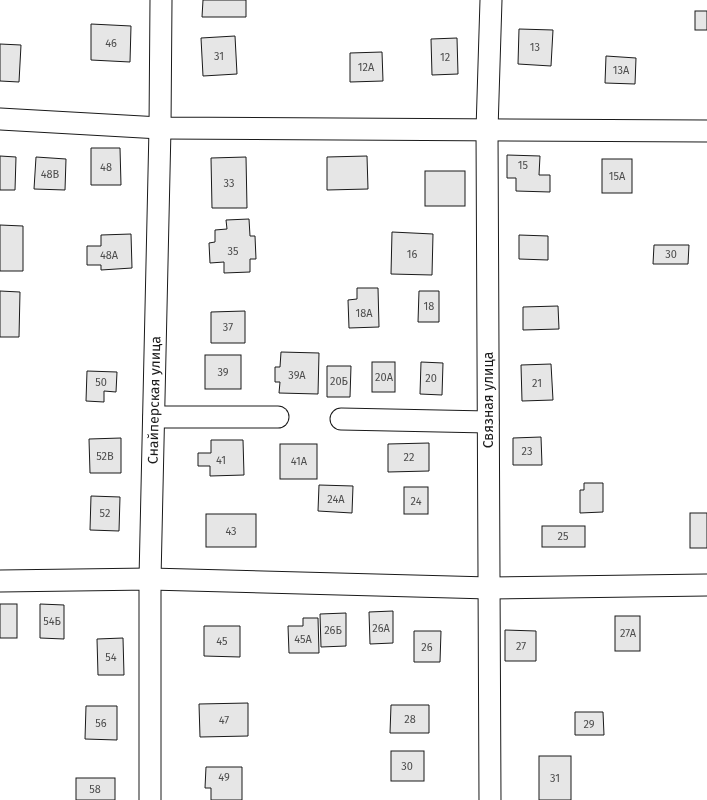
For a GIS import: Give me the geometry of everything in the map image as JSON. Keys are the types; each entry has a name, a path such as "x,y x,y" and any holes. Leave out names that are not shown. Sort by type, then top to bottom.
{"street":[{"name":"Снайперская улица","path":"150,800 150,579 161,0"},
{"name":"Связная улица","path":"490,800 487,130 491,0"},
{"path":"0,119 160,128 707,131"},
{"path":"154,417 278,417"},
{"path":"341,419 488,422"},
{"path":"0,581 150,579 489,588 707,585"}],"building":[{"path":"203,0 246,0 246,17 202,17"},
{"path":"695,11 707,11 707,30 695,30"},
{"path":"91,24 131,26 130,62 91,60"},
{"path":"519,29 553,30 551,66 518,64"},
{"path":"235,36 237,74 203,76 201,38"},
{"path":"457,38 458,74 432,75 431,39"},
{"path":"0,44 21,45 19,82 0,81"},
{"path":"382,52 383,81 350,82 350,53"},
{"path":"606,56 636,58 635,84 605,83"},
{"path":"91,148 120,148 121,185 91,185"},
{"path":"507,155 540,156 539,175 550,175 550,192 516,191 516,178 507,178"},
{"path":"0,156 16,157 15,190 0,190"},
{"path":"367,156 368,189 327,190 327,157"},
{"path":"36,157 66,159 65,190 34,189"},
{"path":"246,157 247,208 212,208 211,158"},
{"path":"602,159 632,159 632,193 602,193"},
{"path":"425,171 465,171 465,206 425,206"},
{"path":"249,219 250,236 255,236 256,259 250,259 250,272 224,273 224,262 210,263 209,243 215,242 215,230 227,229 226,220"},
{"path":"0,225 23,226 23,271 0,271"},
{"path":"392,232 433,234 432,275 391,274"},
{"path":"131,234 132,268 101,270 101,265 87,265 87,246 101,246 101,235"},
{"path":"519,235 548,236 548,260 519,259"},
{"path":"654,245 689,245 688,264 653,264"},
{"path":"357,288 378,288 379,327 349,328 348,300 357,299"},
{"path":"0,291 20,292 19,337 0,337"},
{"path":"419,291 439,291 439,322 418,322"},
{"path":"558,306 559,329 523,330 523,307"},
{"path":"245,311 245,343 211,343 211,312"},
{"path":"281,352 319,353 318,394 279,393 280,382 275,382 275,367 280,367"},
{"path":"205,355 241,355 241,389 205,389"},
{"path":"372,362 395,362 395,392 372,392"},
{"path":"421,362 443,363 442,395 420,394"},
{"path":"551,364 553,400 522,401 521,365"},
{"path":"327,366 351,366 350,397 327,397"},
{"path":"87,371 117,372 116,392 104,391 104,402 86,401"},
{"path":"541,437 542,465 513,465 513,438"},
{"path":"121,438 121,473 90,473 89,439"},
{"path":"211,440 243,440 244,475 210,476 210,466 198,466 198,453 211,453"},
{"path":"429,443 429,471 388,472 388,444"},
{"path":"280,444 317,444 317,479 280,479"},
{"path":"584,483 603,483 603,512 580,513 580,490 584,490"},
{"path":"319,485 353,486 352,513 318,511"},
{"path":"404,487 428,487 428,514 404,514"},
{"path":"91,496 120,497 119,531 90,530"},
{"path":"690,513 707,513 707,548 690,548"},
{"path":"206,514 256,514 256,547 206,547"},
{"path":"542,526 585,526 585,547 542,547"},
{"path":"0,604 17,604 17,638 0,638"},
{"path":"40,604 64,605 64,639 40,638"},
{"path":"393,611 393,643 370,644 369,612"},
{"path":"346,613 346,646 321,647 320,614"},
{"path":"615,616 640,616 640,651 615,651"},
{"path":"303,618 318,618 319,653 289,653 288,626 303,626"},
{"path":"204,626 240,626 240,657 204,656"},
{"path":"505,630 536,631 536,661 505,661"},
{"path":"414,631 441,631 440,662 414,662"},
{"path":"123,638 124,675 98,675 97,639"},
{"path":"248,703 248,736 200,737 199,704"},
{"path":"391,705 429,705 429,733 390,733"},
{"path":"86,706 117,706 117,740 85,739"},
{"path":"575,712 603,712 604,735 575,735"},
{"path":"391,751 424,751 424,781 391,781"},
{"path":"539,756 571,756 571,800 539,800"},
{"path":"206,767 242,767 242,800 211,800 211,788 205,788"},
{"path":"76,778 115,778 115,800 76,800"}]}
